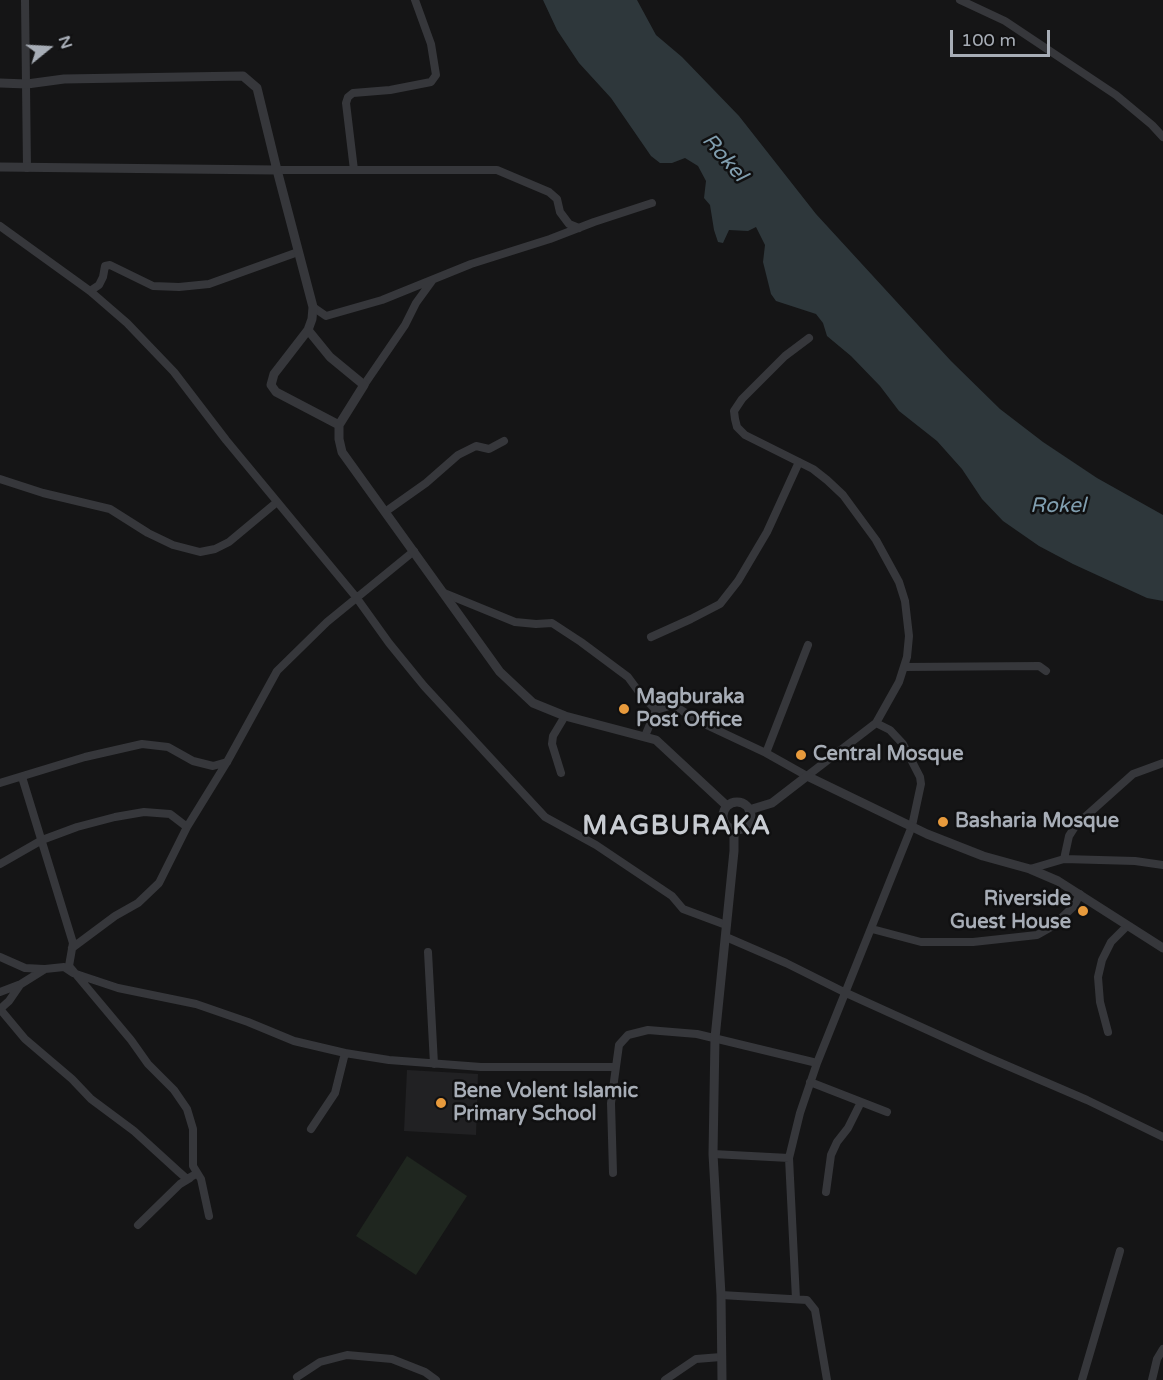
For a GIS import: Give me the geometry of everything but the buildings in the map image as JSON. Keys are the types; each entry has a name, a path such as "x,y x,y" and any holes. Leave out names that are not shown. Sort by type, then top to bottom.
{"street":[{"path":"25,0 27,168"},
{"path":"354,170 346,103 348,97 353,93 390,90 431,82 436,75 431,44 415,0"},
{"path":"960,0 1005,21 1116,95 1163,137"},
{"path":"0,83 243,76 257,88 313,308 308,330 274,374 271,385 276,392 339,425"},
{"path":"0,167 496,170 549,192 557,199 560,212 569,225 579,228"},
{"path":"313,308 326,316 382,300 471,264 651,203"},
{"path":"0,226 90,291 127,323 174,372 356,597 424,686 545,817 596,845 672,896 683,909 726,925"},
{"path":"90,291 99,285 105,266 110,265 153,286 209,285 298,252"},
{"path":"433,280 339,425 342,452 479,645 516,689 533,703 565,716 656,740 727,807"},
{"path":"308,330 330,357 364,385"},
{"path":"749,810 772,803 876,723 893,696 904,667 909,636 905,601 899,582 888,560 843,495 813,469 745,435 737,426 734,411 742,399 785,356 809,338"},
{"path":"385,512 426,483 458,455 476,446 489,449 504,441"},
{"path":"651,637 720,604 738,581 767,532 800,462"},
{"path":"0,479 43,493 110,509 148,533 173,545 200,552 215,549 230,542 277,502"},
{"path":"72,948 115,916 138,903 159,883 187,827 227,762 277,671 327,622 414,551"},
{"path":"444,593 516,622 536,624 552,622 628,677 656,710"},
{"path":"766,753 808,645"},
{"path":"904,667 1039,666 1046,671"},
{"path":"656,710 673,705 700,722 912,826 983,856 1030,869 1080,894 1163,948"},
{"path":"645,736 656,710"},
{"path":"561,773 552,744 553,736 565,716"},
{"path":"796,1299 789,1158 800,1113 817,1063 912,826 921,784 920,777 903,744 890,730 876,723"},
{"path":"0,783 85,757 142,744 168,747 193,761 213,766 227,762"},
{"path":"1133,774 1163,763"},
{"path":"1064,859 1069,836 1076,825 1133,774 1149,764"},
{"path":"22,777 73,944 69,966 131,1040 148,1064 174,1090 187,1109 193,1129 193,1166 201,1179 209,1216"},
{"path":"739,803 749,810 748,824 741,830 734,830 724,822 723,815 727,807 739,803"},
{"path":"0,864 42,840 77,827 115,817 144,812 170,814 187,827"},
{"path":"722,1380 721,1295 713,1154 715,1038 734,850 734,830"},
{"path":"1030,869 1064,859 1135,861 1163,865"},
{"path":"872,929 921,942 973,942 1037,935 1053,926 1067,913 1074,906 1080,894"},
{"path":"1108,1032 1100,1002 1098,977 1102,960 1111,942 1127,926"},
{"path":"726,937 1087,1100 1163,1137"},
{"path":"428,952 434,1064"},
{"path":"0,957 24,968 64,967 73,973 118,988 196,1005 248,1022 294,1041 345,1053 388,1060 481,1067 615,1067"},
{"path":"0,992 21,984 45,969"},
{"path":"21,984 0,1009 25,1039 72,1079 91,1099 134,1131 187,1179 196,1174"},
{"path":"613,1173 610,1103 619,1045 628,1035 648,1030 697,1034 817,1063"},
{"path":"311,1129 335,1093 345,1053"},
{"path":"810,1082 887,1112"},
{"path":"826,1192 831,1155 861,1102"},
{"path":"713,1154 789,1158"},
{"path":"138,1225 180,1184 196,1174"},
{"path":"1082,1380 1120,1251"},
{"path":"721,1295 807,1300 815,1310 827,1380"},
{"path":"1152,1380 1157,1359 1163,1349"},
{"path":"297,1377 320,1362 347,1355 392,1359 424,1372 436,1380"},
{"path":"665,1380 696,1359 722,1357"}],"shaded area":[{"name":"Bene Volent Islamic Primary School","path":"407,1070 478,1074 476,1135 404,1131"},
{"path":"407,1156 467,1196 416,1275 356,1236"}],"water":[{"name":"Rokel","path":"543,0 637,0 656,35 682,57 739,116 816,214 951,361 1000,409 1043,442 1097,478 1163,515 1163,601 1147,598 1073,564 1039,546 1003,521 982,499 962,469 937,441 899,411 880,386 851,356 827,336 823,323 816,314 776,301 771,294 763,262 765,245 756,227 748,231 729,230 723,243 718,242 710,205 704,198 706,181 698,166 685,158 672,163 660,163 651,156 611,98 579,63 557,30"}],"place":[{"name":"Magburaka Post Office","path":"624,709"},
{"name":"Central Mosque","path":"801,755"},
{"name":"Basharia Mosque","path":"943,822"},
{"name":"Riverside Guest House","path":"1083,911"},
{"name":"Bene Volent Islamic Primary School","path":"441,1103"}],"district":[{"name":"MAGBURAKA","path":"677,827"}]}
